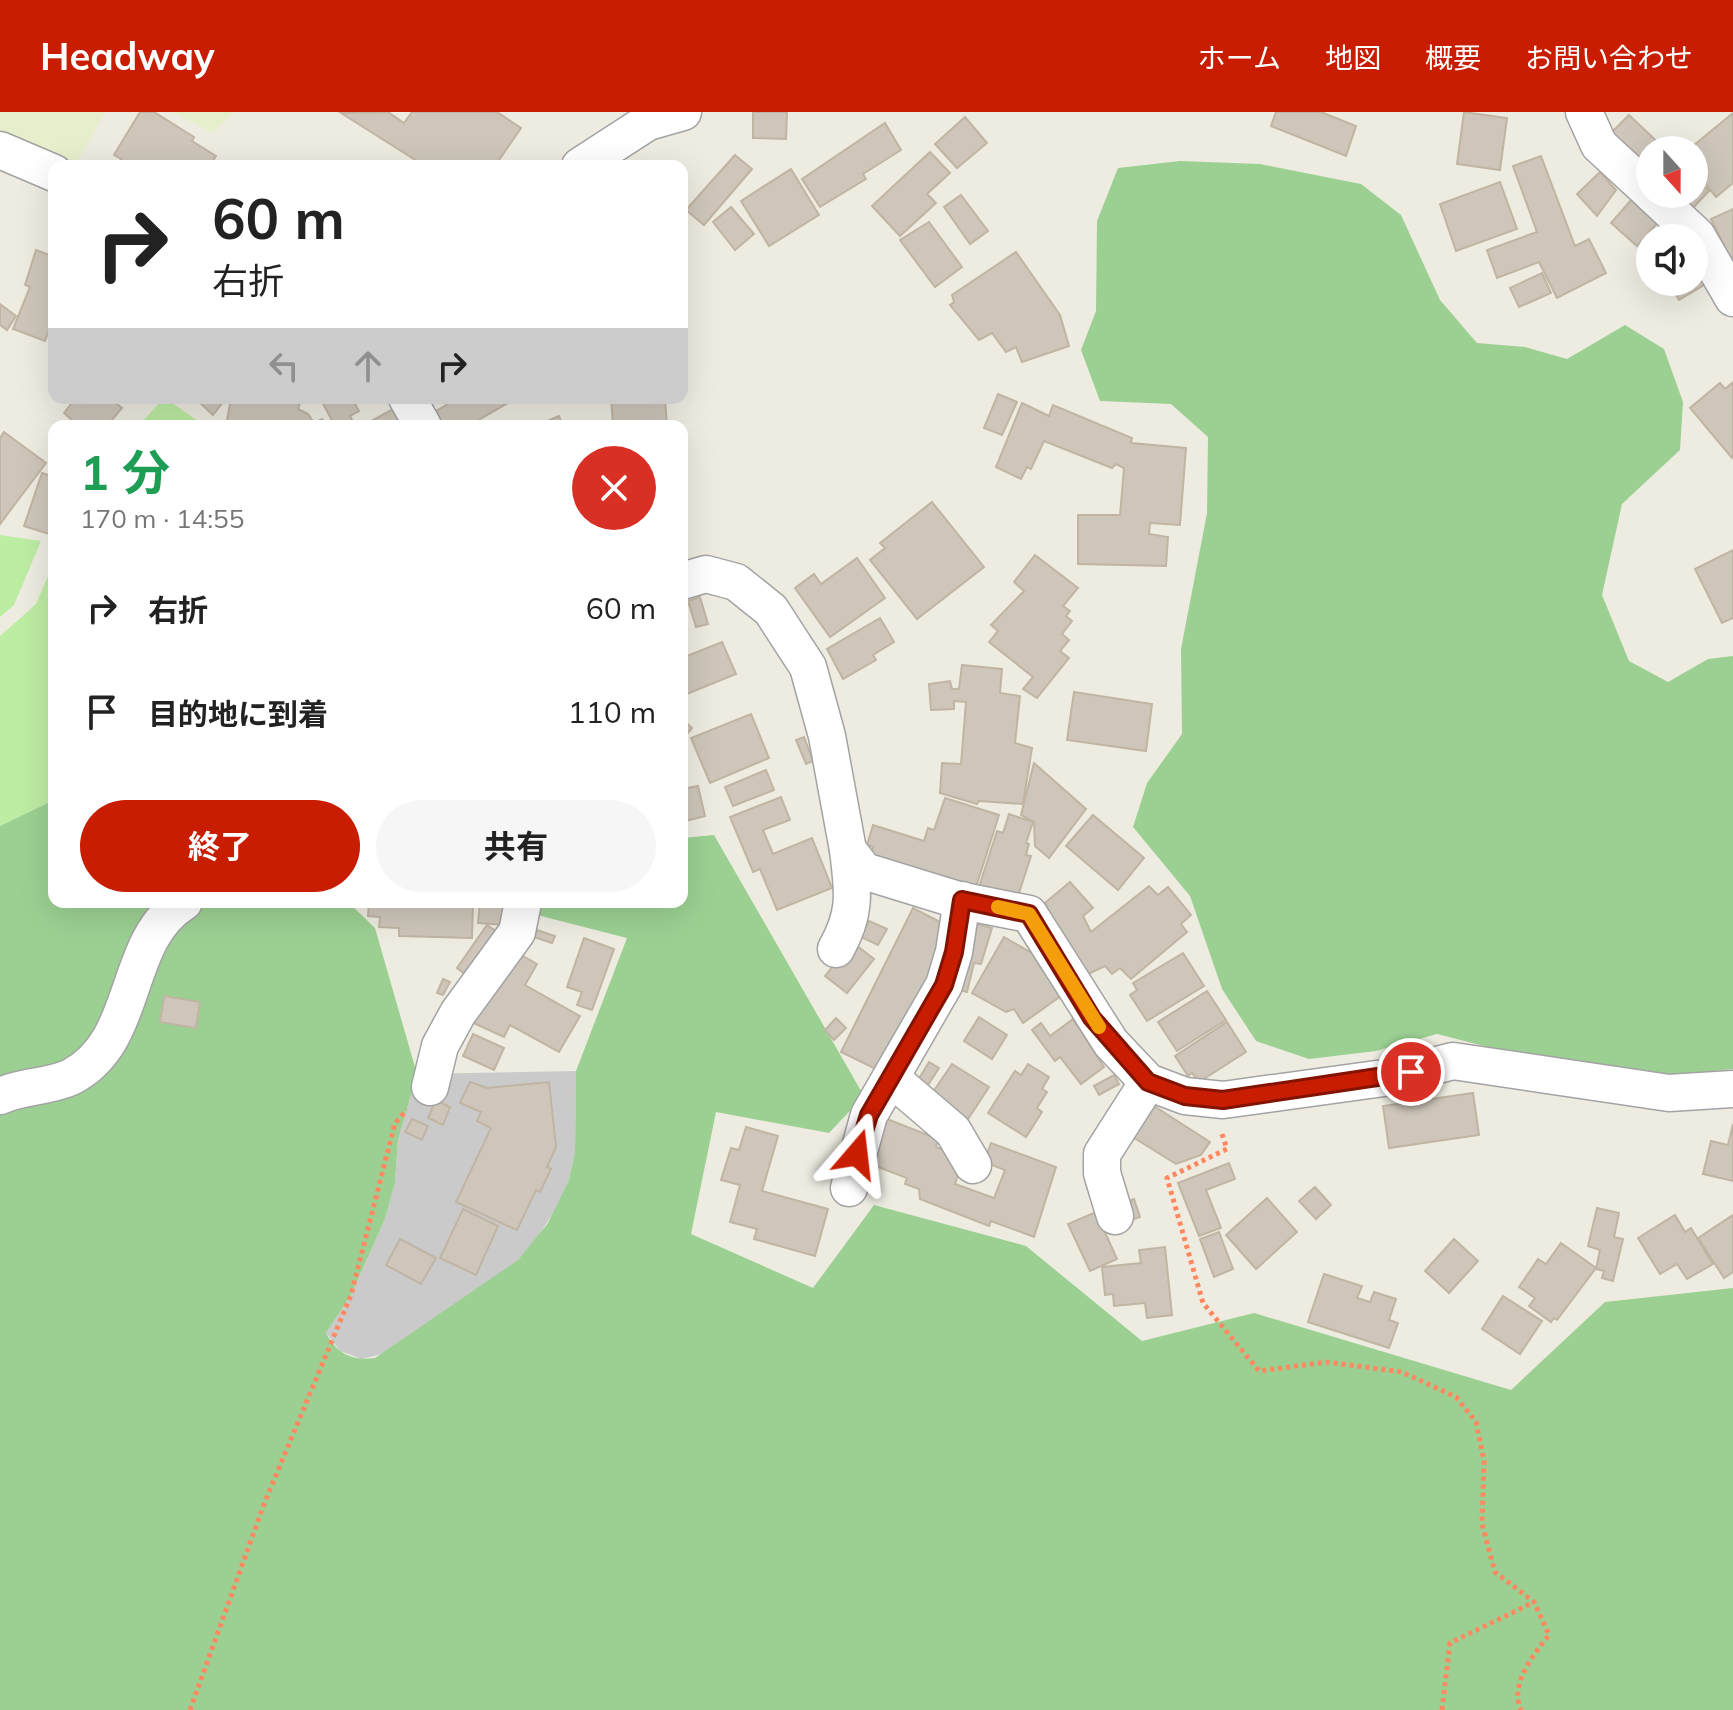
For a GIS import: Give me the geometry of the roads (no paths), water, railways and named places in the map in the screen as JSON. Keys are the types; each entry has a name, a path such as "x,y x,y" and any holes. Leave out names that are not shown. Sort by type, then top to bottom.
{"street":[{"path":"589,160 648,122 683,112"},
{"path":"1584,112 1599,145 1636,179"},
{"path":"0,150 48,170"},
{"path":"1667,208 1697,236 1733,298"},
{"path":"688,579 706,574 736,582 771,610 808,667 827,736 848,850 852,910 850,923 836,949"},
{"path":"848,850 864,871 962,900 1029,914 1092,1018 1148,1082 1185,1096 1223,1100 1391,1077 1453,1061 1669,1093 1733,1089"},
{"path":"849,1188 869,1115 944,985 954,952 962,900"},
{"path":"0,1096 70,1077 94,1058 121,1019 149,940 164,916 175,908"},
{"path":"430,1087 440,1046 458,1013 517,932 522,908"},
{"path":"891,1078 953,1131 973,1165"},
{"path":"1115,1216 1102,1173 1102,1154 1148,1082"}]}
